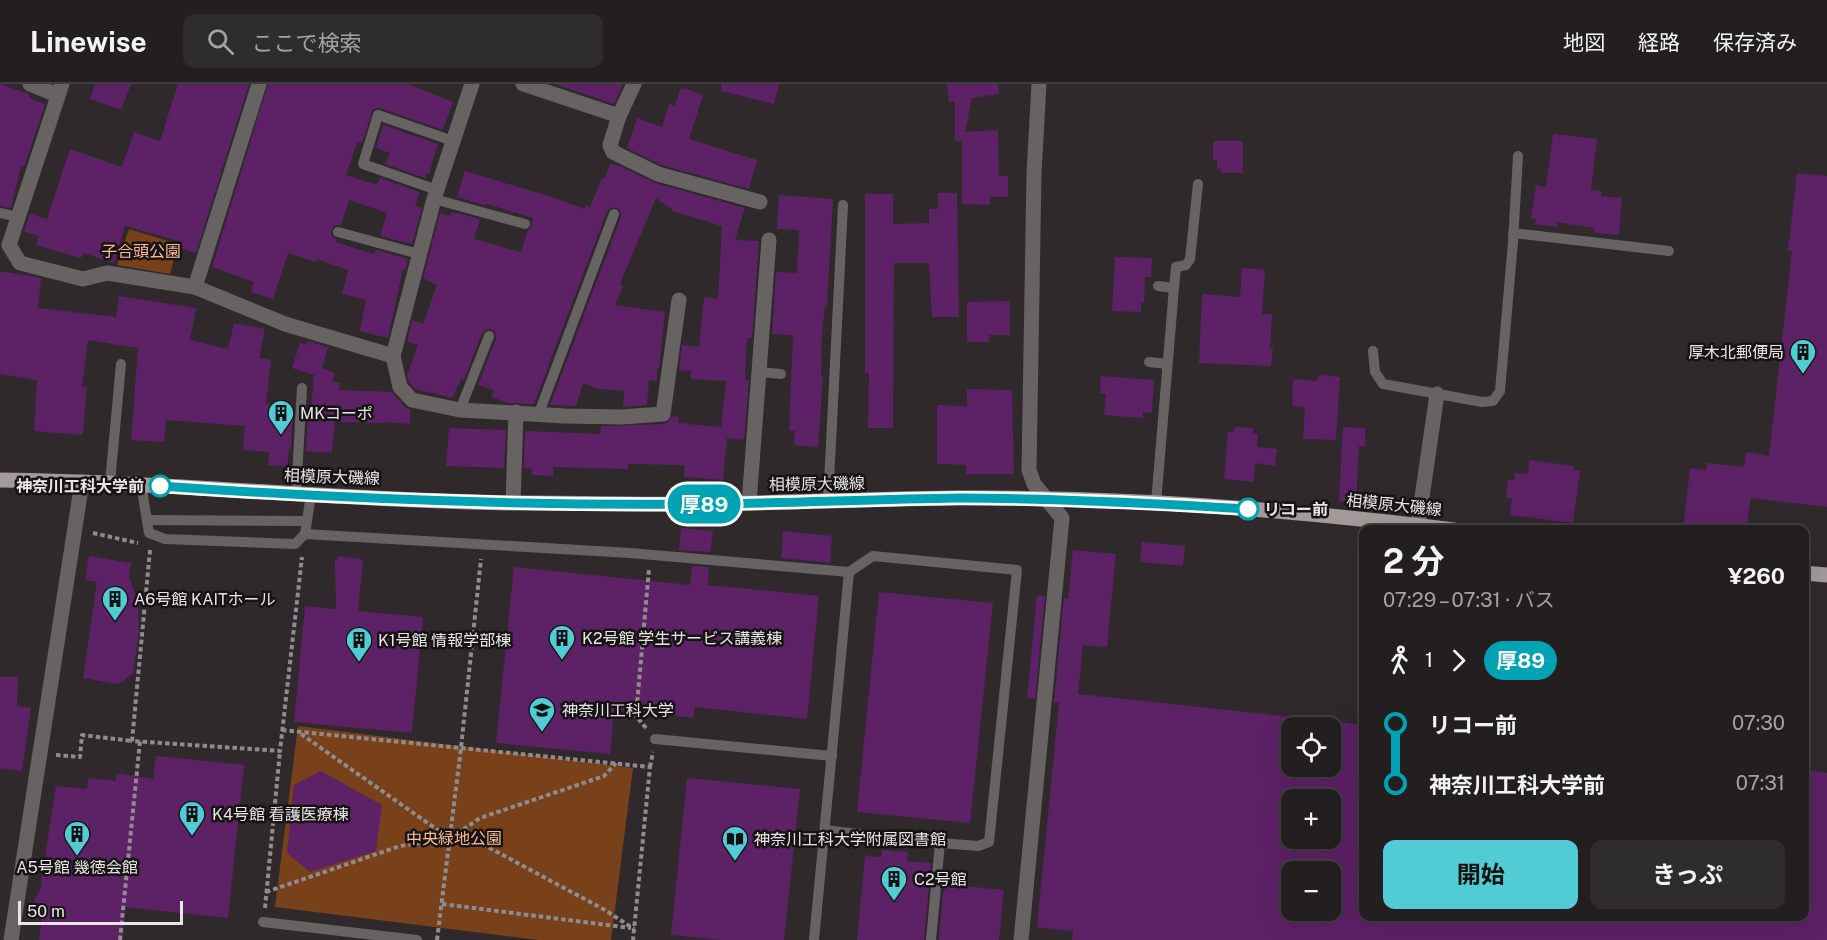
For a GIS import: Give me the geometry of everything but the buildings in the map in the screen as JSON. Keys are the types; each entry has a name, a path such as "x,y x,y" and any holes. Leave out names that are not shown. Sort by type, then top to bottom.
{"main road":[{"name":"相模原大磯線","path":"0,480 141,484 513,503 749,503 959,498 1156,503 1252,509 1418,525"},
{"path":"1809,573 1827,575"}],"street":[{"path":"30,84 60,89 9,245 20,263 83,279 107,273 195,287 285,324 393,357"},
{"path":"195,287 259,84"},
{"path":"472,84 435,194 393,357 400,387 412,400 460,410 565,416 621,417 663,414 679,300"},
{"path":"524,84 619,116"},
{"path":"634,84 619,116 610,145 613,152 658,174 760,202"},
{"path":"1021,940 1062,518 1034,483 1029,470 1034,173 1039,84"},
{"path":"749,503 769,240"},
{"path":"1418,525 1437,394"},
{"path":"513,503 516,412"},
{"path":"11,940 82,482"}],"lane":[{"path":"453,141 378,115 363,164 435,194 525,224"},
{"path":"1373,351 1375,372 1383,384 1482,402 1492,401 1500,391 1518,156"},
{"path":"1156,503 1176,267 1186,265 1190,259 1198,184"},
{"path":"828,502 843,205"},
{"path":"0,213 18,217"},
{"path":"539,413 614,214"},
{"path":"338,232 419,254"},
{"path":"1513,233 1669,251"},
{"path":"1158,286 1174,288"},
{"path":"460,410 489,336"},
{"path":"1149,362 1167,364"},
{"path":"110,483 121,364"},
{"path":"759,372 781,374"},
{"path":"141,484 149,533 165,539 295,544 305,534 307,521 304,494 302,388"},
{"path":"147,520 307,521"},
{"path":"305,534 650,555 849,572 873,556 1017,570 989,842 978,846 825,830"},
{"path":"814,940 849,572"},
{"path":"655,739 832,756"},
{"path":"931,940 940,843"},
{"path":"263,922 417,940"}],"path":[{"path":"74,529 140,544"},
{"path":"263,922 305,534"},
{"path":"437,940 461,748 482,544"},
{"path":"132,741 150,546"},
{"path":"650,555 636,716 655,739"},
{"path":"282,730 650,766 633,940"},
{"path":"299,733 450,838"},
{"path":"80,757 82,735 132,741 280,751"},
{"path":"120,940 140,741"},
{"path":"450,838 480,818 604,776 616,763"},
{"path":"266,892 400,846 450,838 486,846 605,910 634,929"},
{"path":"441,904 634,929"}],"green space":[{"name":"子合頭公園","path":"129,229 178,244 170,274 117,265"},
{"name":"中央緑地公園","path":"298,726 633,768 611,940 539,940 275,907"}],"bus line":[{"name":"厚89","path":"160,486 267,493 513,503 713,504 959,498 1156,503 1248,509"}],"place":[{"name":"厚木北郵便局","path":"1803,375"},
{"name":"MKコーポ","path":"281,436"},
{"name":"神奈川工科大学前","path":"160,486"},
{"name":"リコー前","path":"1248,509"},
{"name":"A6号館 KAITホール","path":"115,622"},
{"name":"K2号館 学生サービス講義棟","path":"562,661"},
{"name":"K1号館 情報学部棟","path":"359,663"},
{"name":"神奈川工科大学","path":"542,733"},
{"name":"K4号館 看護医療棟","path":"192,837"},
{"name":"A5号館 幾徳会館","path":"77,857"},
{"name":"神奈川工科大学附属図書館","path":"735,862"},
{"name":"C2号館","path":"894,902"}]}
